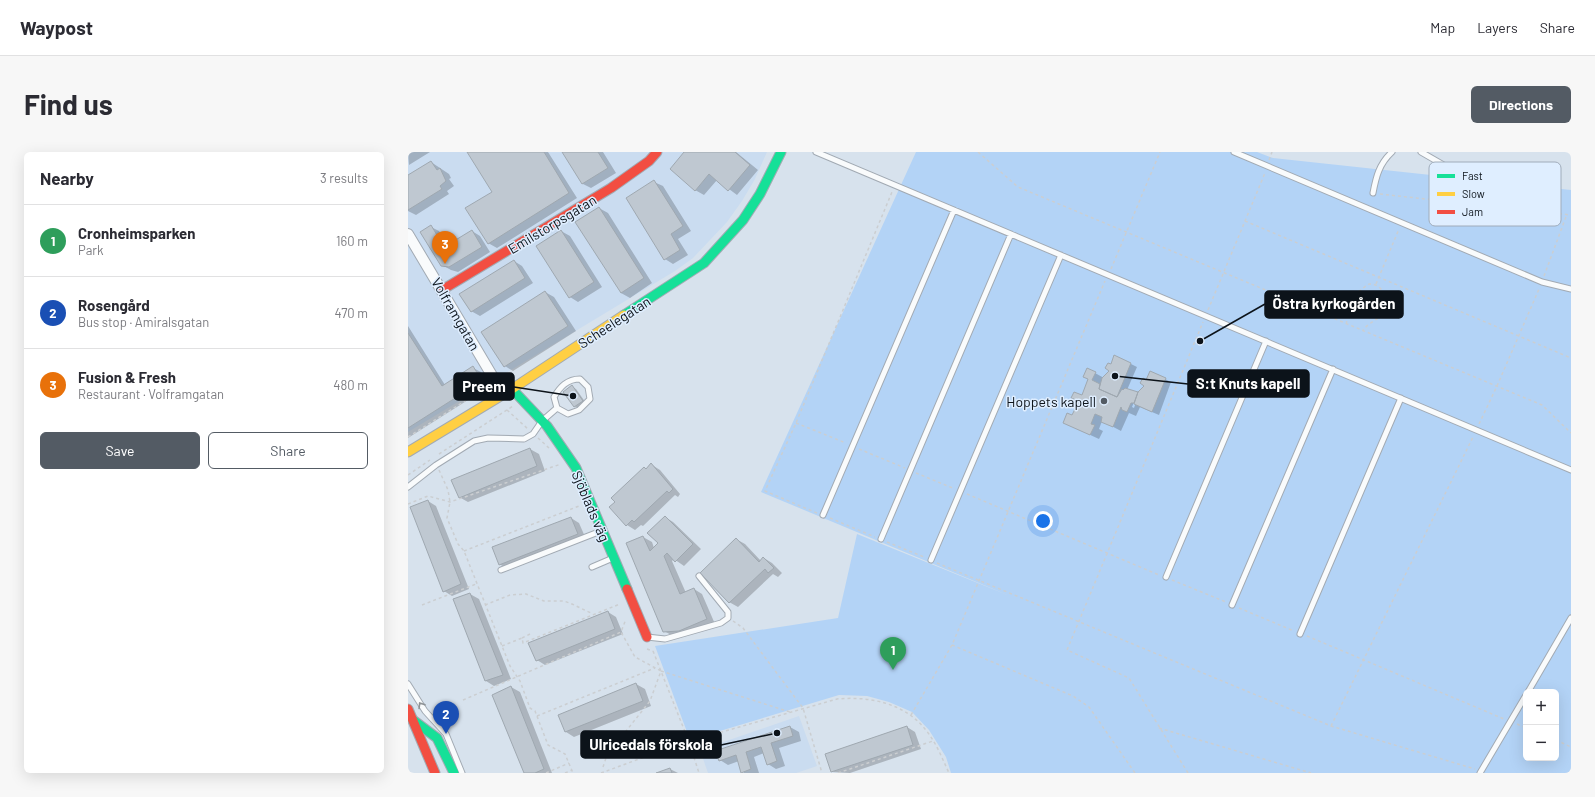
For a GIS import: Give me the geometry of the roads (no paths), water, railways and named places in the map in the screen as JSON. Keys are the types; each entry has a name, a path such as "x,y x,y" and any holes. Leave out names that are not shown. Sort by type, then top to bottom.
{"street":[{"name":"Emilstorpsgatan","path":"442,290 611,188 649,161 657,152"},
{"name":"Scheelegatan","path":"408,452 512,389 704,263 743,220 760,194 781,152"},
{"name":"Volframgatan","path":"408,234 503,394"},
{"name":"Sjöblads väg","path":"512,389 523,399 563,445 576,468 647,637"},
{"path":"408,709 435,773"},
{"path":"413,720 437,738 454,773"}],"lane":[{"path":"816,152 1571,470"},
{"path":"1234,152 1542,282 1571,288"},
{"path":"1373,193 1377,173 1385,159 1392,152"},
{"path":"1421,152 1438,162"},
{"path":"823,515 954,210"},
{"path":"881,539 1011,234"},
{"path":"931,560 1061,255"},
{"path":"1166,577 1266,341"},
{"path":"1232,605 1332,369"},
{"path":"572,379 580,379 588,387 590,399 580,410 568,414 557,408 554,397 560,387 572,379"},
{"path":"1300,634 1402,398"},
{"path":"408,487 436,464 474,441 488,438 524,438 533,434 542,421 557,408"},
{"path":"501,570 602,530"},
{"path":"592,567 614,558"},
{"path":"647,637 665,640 721,623 728,618 728,612 699,576"},
{"path":"1530,689 1571,618"},
{"path":"408,684 425,711 446,734 462,773"},
{"path":"1481,772 1523,700"}],"place":[{"name":"Fusion & Fresh","path":"445,264"},
{"name":"Östra kyrkogården","path":"1200,341"},
{"name":"S:t Knuts kapell","path":"1115,376"},
{"name":"Preem","path":"573,396"},
{"name":"Hoppets kapell","path":"1104,401"},
{"name":"Cronheimsparken","path":"893,670"},
{"name":"Ulricedals förskola","path":"777,733"},
{"name":"Rosengård","path":"446,734"}]}
